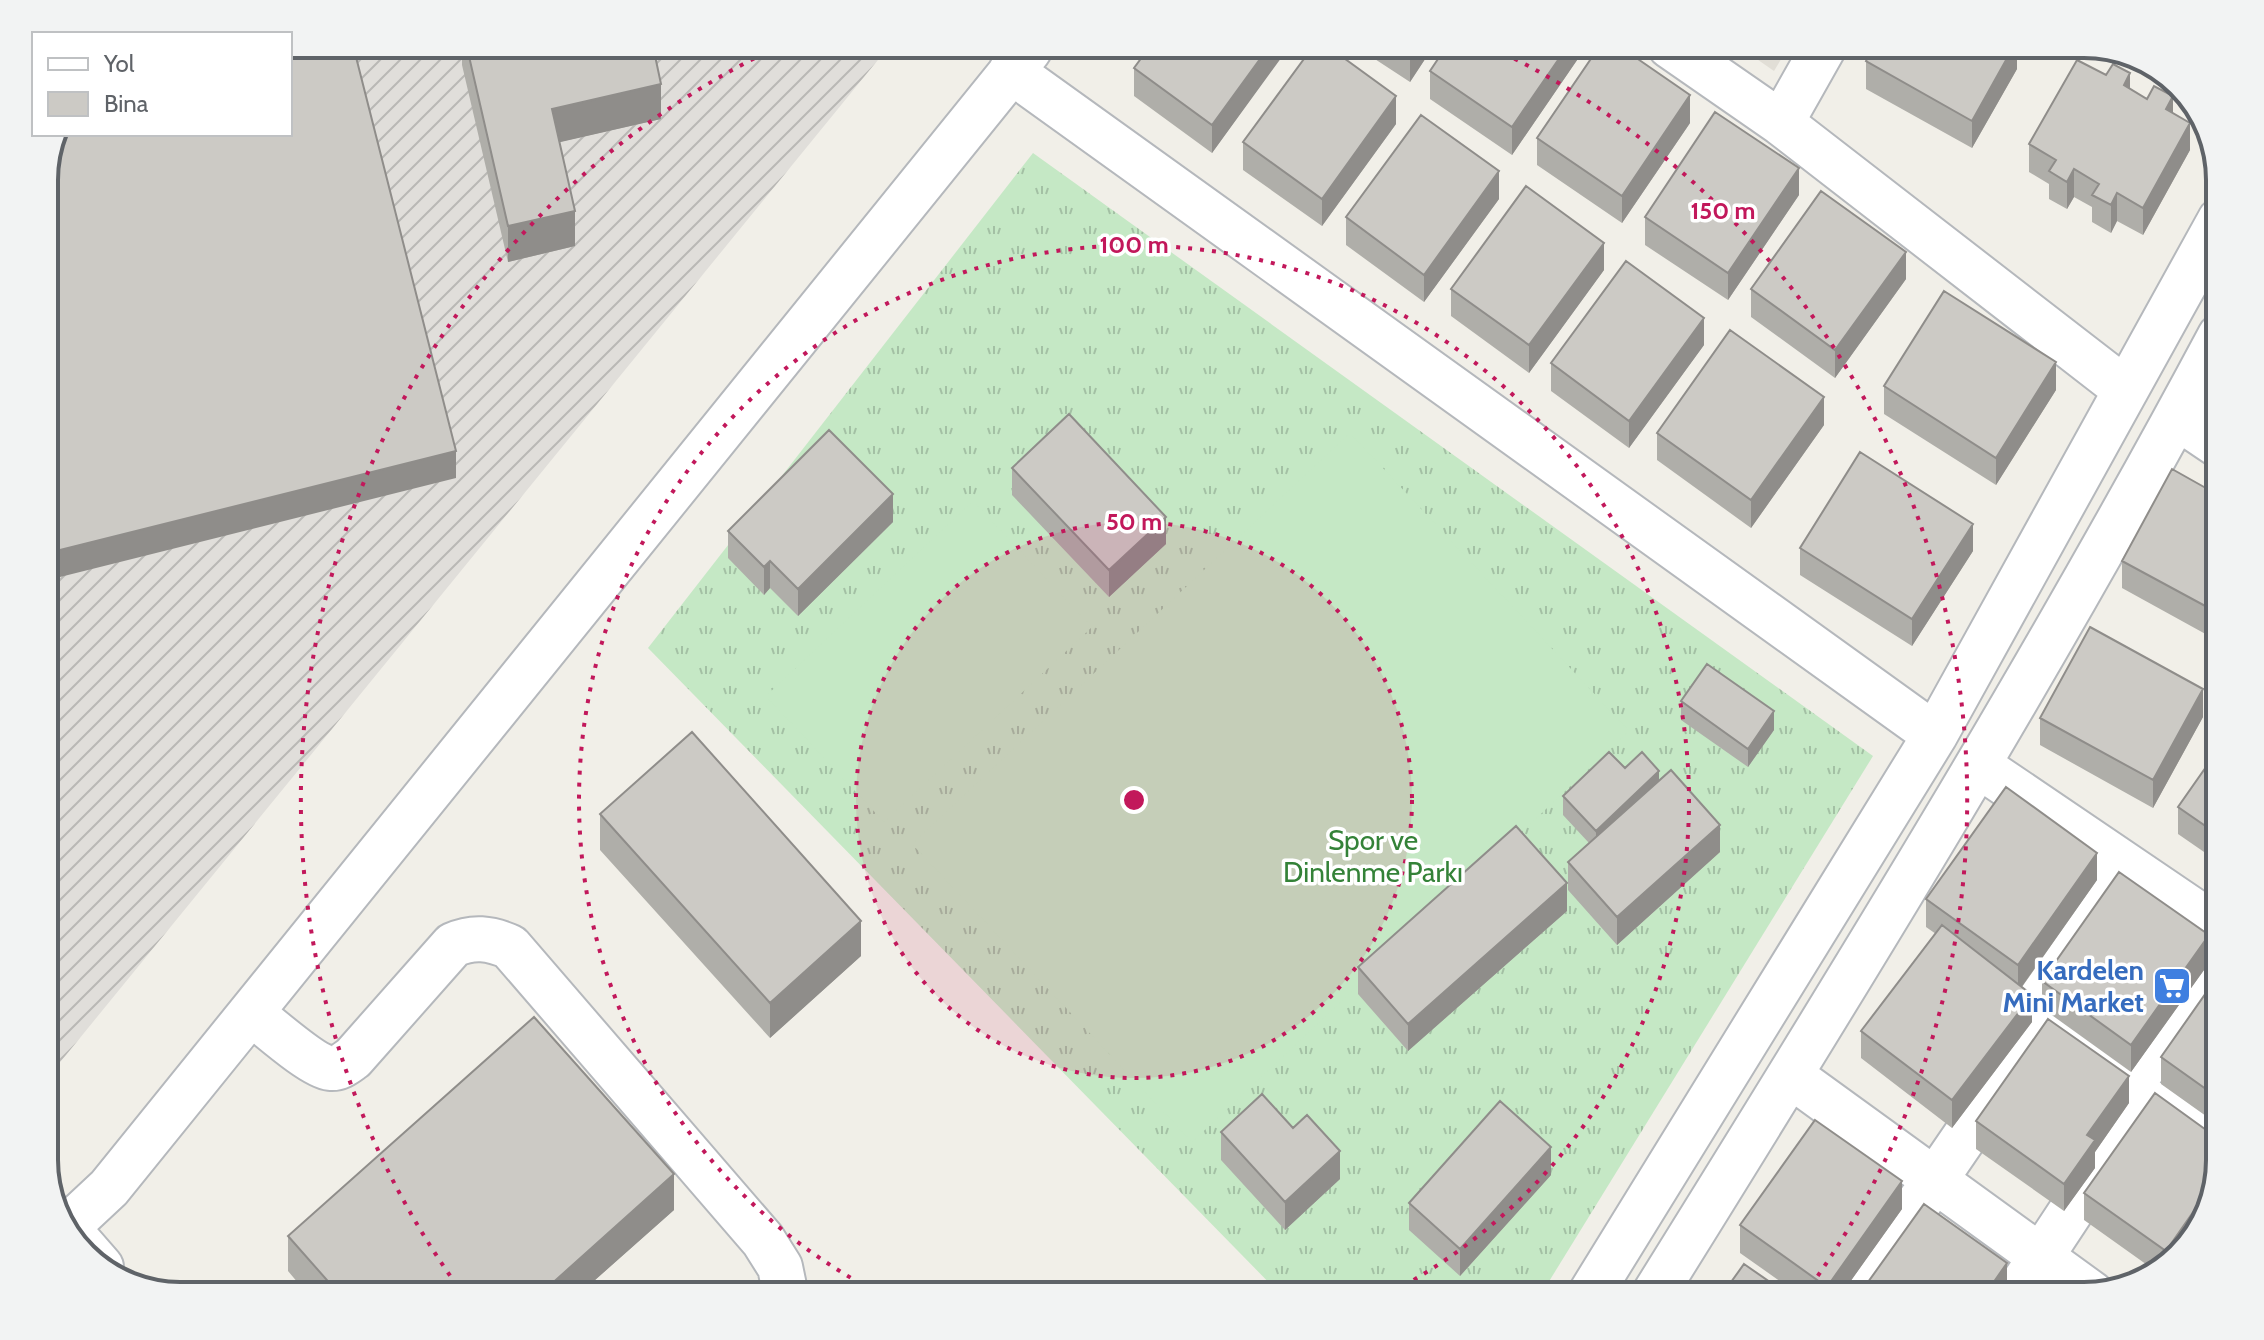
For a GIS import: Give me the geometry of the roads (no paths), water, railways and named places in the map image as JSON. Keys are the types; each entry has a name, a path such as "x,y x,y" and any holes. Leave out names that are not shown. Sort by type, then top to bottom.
{"street":[{"path":"1687,58 1781,123 2126,390"},
{"path":"1781,123 1818,58"},
{"path":"74,1221 109,1188 1020,60 1935,735"},
{"path":"1598,1282 1935,735 2206,245"},
{"path":"1662,1282 1978,765 2206,362"},
{"path":"2177,417 2206,437"},
{"path":"1978,765 2206,920"},
{"path":"2124,864 2025,1009 2039,1028 2206,1141"},
{"path":"251,1013 316,1063 330,1068 342,1066 353,1058 453,945 467,939 482,939 510,947 763,1240 780,1267 783,1282"},
{"path":"2024,1282 2206,982"},
{"path":"1862,1282 2039,1028"},
{"path":"1790,1075 2075,1282"}],"place":[{"name":"Kardelen Mini Market","path":"2172,986"}],"park label":[{"name":"Spor ve Dinlenme Parkı","path":"1373,856"}]}
